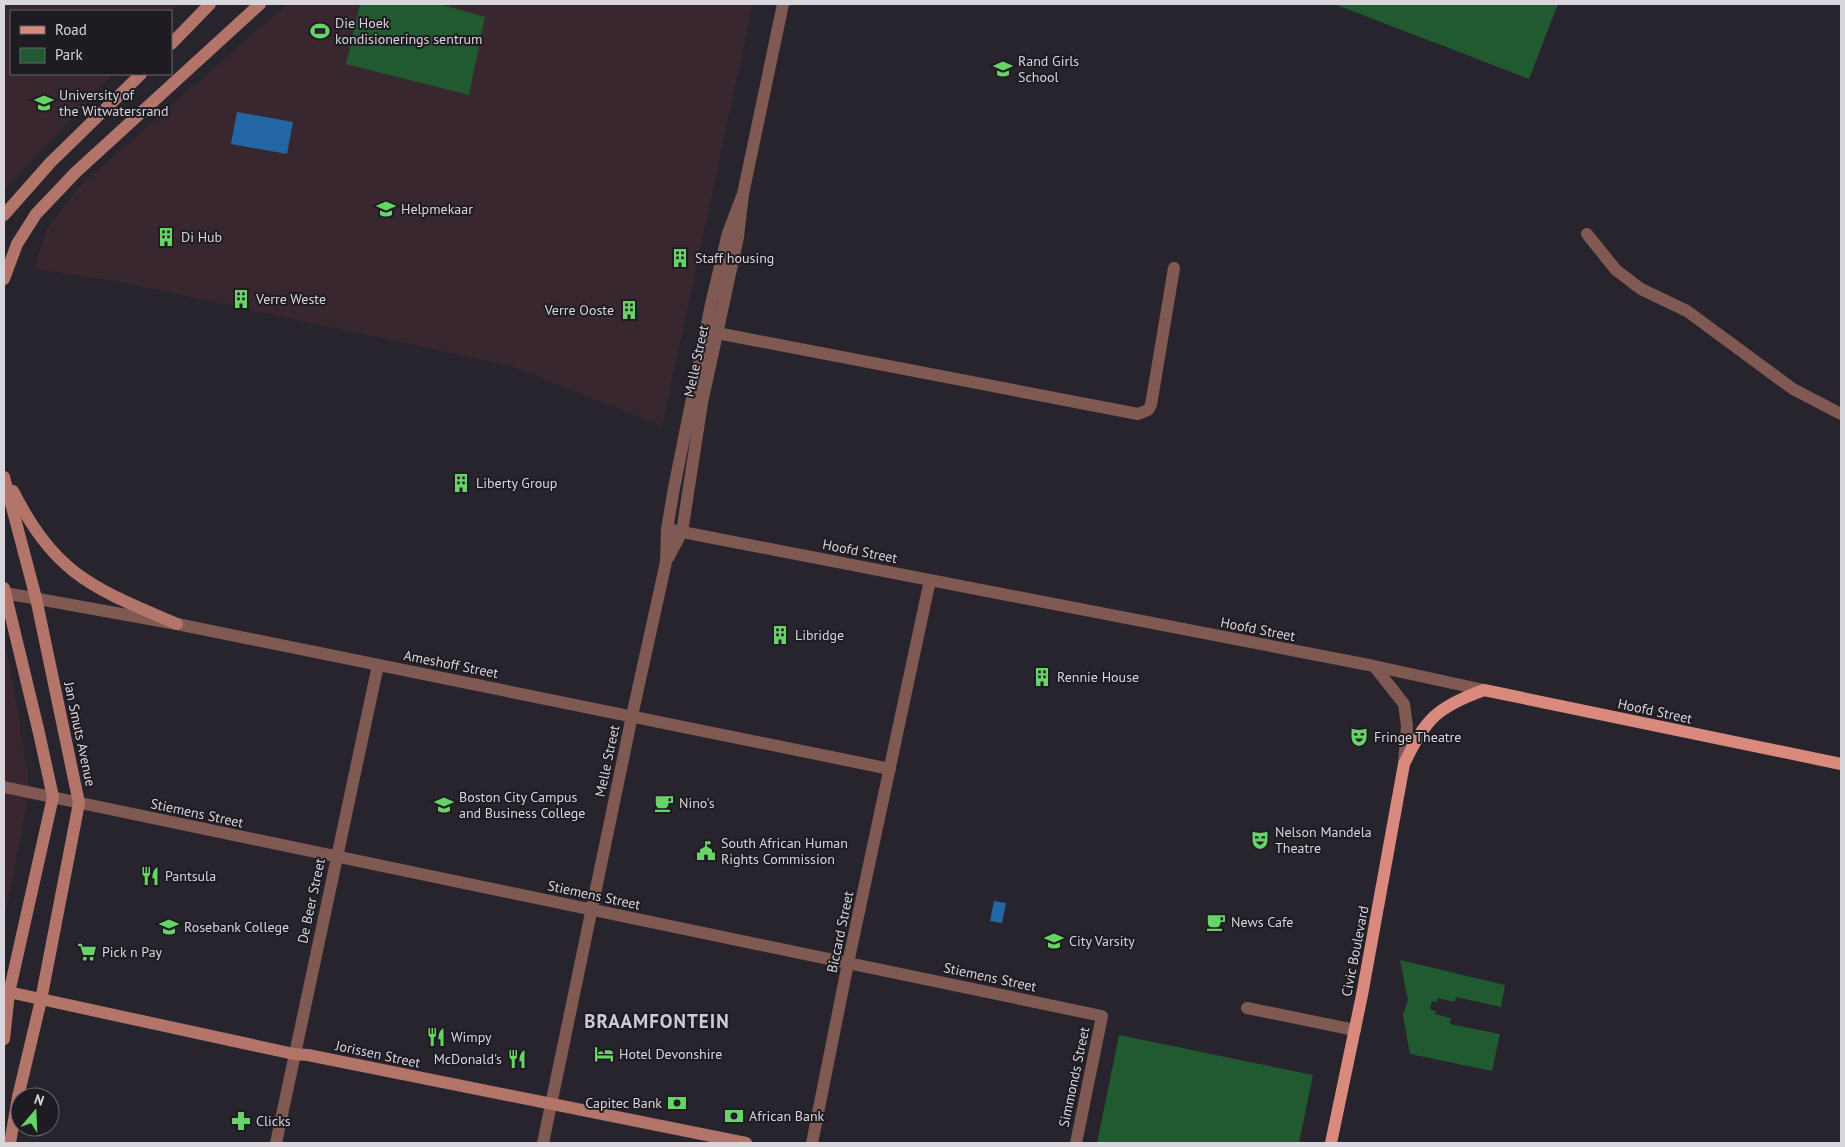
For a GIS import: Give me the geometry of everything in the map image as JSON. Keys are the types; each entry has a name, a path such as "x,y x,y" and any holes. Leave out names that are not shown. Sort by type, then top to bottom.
{"main road":[{"path":"172,43 210,4"},
{"path":"4,278 18,244 36,214 76,172 260,4"},
{"path":"4,214 50,163 140,75"},
{"path":"4,475 24,514 43,543 66,568 94,588 177,624"},
{"name":"Jan Smuts Avenue","path":"4,475 36,598 79,803 41,1000 18,1097 10,1143"},
{"path":"4,590 53,797 7,992 4,1039"},
{"name":"Civic Boulevard","path":"1330,1143 1355,1030 1404,764 1418,735 1428,722 1445,707 1484,690"},
{"name":"Hoofd Street","path":"1484,690 1841,764"},
{"name":"Jorissen Street","path":"7,992 294,1054 308,1054 551,1104 693,1138 746,1143"}],"street":[{"name":"Melle Street","path":"666,562 682,532 702,403 738,237 743,194 783,4"},
{"name":"Melle Street","path":"543,1143 666,562 667,530 712,304 728,233 743,194"},
{"path":"1587,234 1616,270 1641,289 1687,311 1793,389 1841,414"},
{"path":"717,333 1138,414 1148,410 1151,406 1174,268"},
{"name":"Hoofd Street","path":"667,530 1374,666 1484,690"},
{"name":"Biccard Street","path":"812,1143 848,963 930,580"},
{"name":"Ameshoff Street","path":"4,590 36,598 177,624 890,769"},
{"name":"De Beer Street","path":"276,1143 378,665"},
{"name":"Civic Boulevard","path":"1374,666 1404,704 1407,726 1404,764"},
{"name":"Stiemens Street","path":"4,787 1102,1016"},
{"path":"1247,1008 1355,1030"},
{"name":"Simmonds Street","path":"1076,1143 1102,1016"}],"shaded area":[{"name":"University of the Witwatersrand","path":"4,4 179,4 172,11 10,10 10,75 112,75 4,190"},
{"name":"Helpmekaar","path":"287,4 753,4 662,426 511,366 122,282 34,269 47,229 78,188"},
{"path":"4,640 10,665 30,788 4,922"}],"green space":[{"path":"360,4 439,4 485,17 469,95 346,64"},
{"path":"1334,4 1558,4 1529,79"},
{"path":"1400,960 1505,985 1501,1007 1456,997 1455,1002 1438,998 1437,1002 1432,1001 1430,1009 1436,1011 1435,1014 1451,1018 1450,1024 1500,1034 1492,1071 1410,1054 1403,1015 1408,1000"},
{"path":"1119,1035 1313,1075 1299,1143 1097,1143"}],"water":[{"path":"237,112 293,122 287,154 231,144"},
{"path":"994,901 1006,903 1002,923 990,921"}],"place":[{"name":"Die Hoek kondisionerings sentrum","path":"320,31"},
{"name":"Rand Girls School","path":"1003,69"},
{"name":"University of the Witwatersrand","path":"44,103"},
{"name":"Helpmekaar","path":"386,209"},
{"name":"Di Hub","path":"166,237"},
{"name":"Staff housing","path":"680,258"},
{"name":"Verre Weste","path":"241,299"},
{"name":"Verre Ooste","path":"629,310"},
{"name":"Liberty Group","path":"461,483"},
{"name":"Libridge","path":"780,635"},
{"name":"Rennie House","path":"1042,677"},
{"name":"Fringe Theatre","path":"1359,737"},
{"name":"Nino's","path":"664,803"},
{"name":"Boston City Campus and Business College","path":"444,805"},
{"name":"Nelson Mandela Theatre","path":"1260,840"},
{"name":"South African Human Rights Commission","path":"706,851"},
{"name":"Pantsula","path":"150,876"},
{"name":"News Cafe","path":"1216,922"},
{"name":"Rosebank College","path":"169,927"},
{"name":"City Varsity","path":"1054,941"},
{"name":"Pick n Pay","path":"87,952"},
{"name":"Wimpy","path":"436,1037"},
{"name":"Hotel Devonshire","path":"604,1054"},
{"name":"McDonald's","path":"517,1059"},
{"name":"Capitec Bank","path":"677,1103"},
{"name":"African Bank","path":"734,1116"},
{"name":"Clicks","path":"241,1121"}],"district":[{"name":"BRAAMFONTEIN","path":"657,1021"}]}
